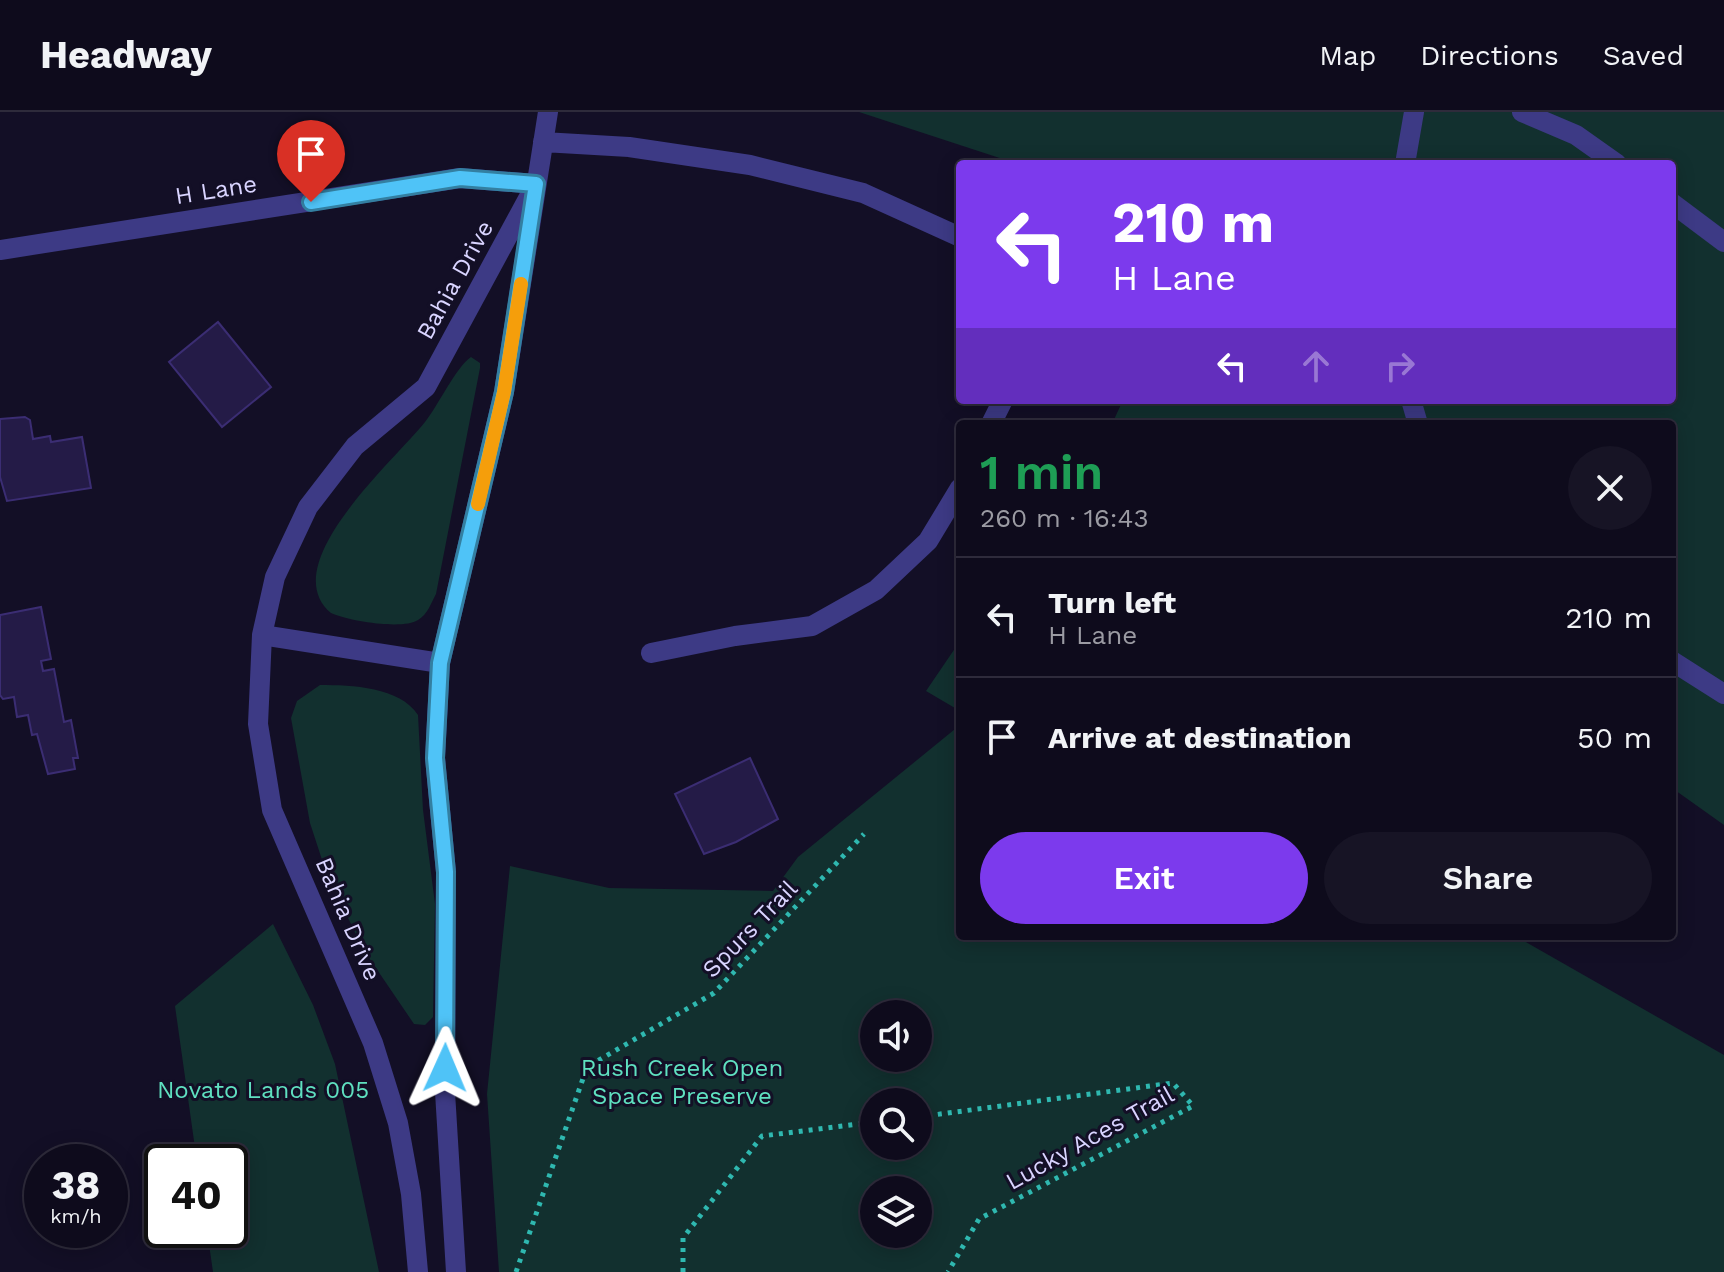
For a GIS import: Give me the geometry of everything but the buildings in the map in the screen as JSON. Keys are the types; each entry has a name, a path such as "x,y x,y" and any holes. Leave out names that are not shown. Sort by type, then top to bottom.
{"street":[{"path":"536,184 548,112"},
{"path":"1406,160 1414,112"},
{"path":"1522,112 1576,135 1611,160"},
{"path":"543,142 629,147 750,165 863,193 956,235"},
{"name":"H Lane","path":"0,250 460,178 536,184"},
{"name":"Bahia Drive","path":"418,1272 411,1194 398,1123 373,1043 272,810 258,724 262,635 275,577 308,507 355,446 426,387 536,184"},
{"name":"Bahia Drive","path":"456,1272 445,1092 446,872 435,758 440,663 504,392 536,184"},
{"path":"1676,206 1724,242"},
{"path":"651,653 735,636 812,626 876,590 928,541 956,495"},
{"path":"262,635 440,663"},
{"path":"1676,664 1724,694"}],"path":[{"name":"Spurs Trail","path":"516,1272 587,1067 714,993 864,834"},
{"name":"Lucky Aces Trail","path":"932,1115 1173,1083 1193,1106 979,1219 948,1272"},
{"path":"683,1272 683,1238 762,1136 860,1124"}],"green space":[{"path":"859,112 1724,112 1724,825 1676,791 1676,420 1114,420 1121,404 1676,404 1676,160 1006,160"},
{"path":"471,357 480,363 480,368 436,594 429,608 418,620 400,624 362,621 331,613 317,593 317,568 328,542 345,514 425,422 459,369"},
{"path":"956,647 956,709 926,691"},
{"path":"320,685 360,687 388,693 400,698 418,715 423,810 435,904 433,1017 425,1025 414,1024 363,949 326,872 310,823 291,718 297,701"},
{"name":"Rush Creek Open Space Preserve","path":"956,728 956,940 1522,940 1724,1055 1724,1272 499,1272 487,1094 510,866 609,888 773,891 798,857"},
{"name":"Novato Lands 005","path":"273,924 313,1005 335,1064 379,1272 213,1272 210,1248 248,1248 248,1144 194,1144 175,1006"}],"slow traffic":[{"path":"478,504 504,392 521,284"}],"route":[{"path":"311,202 460,178 536,184 504,392 440,663 435,758 446,872 445,1068"}]}
